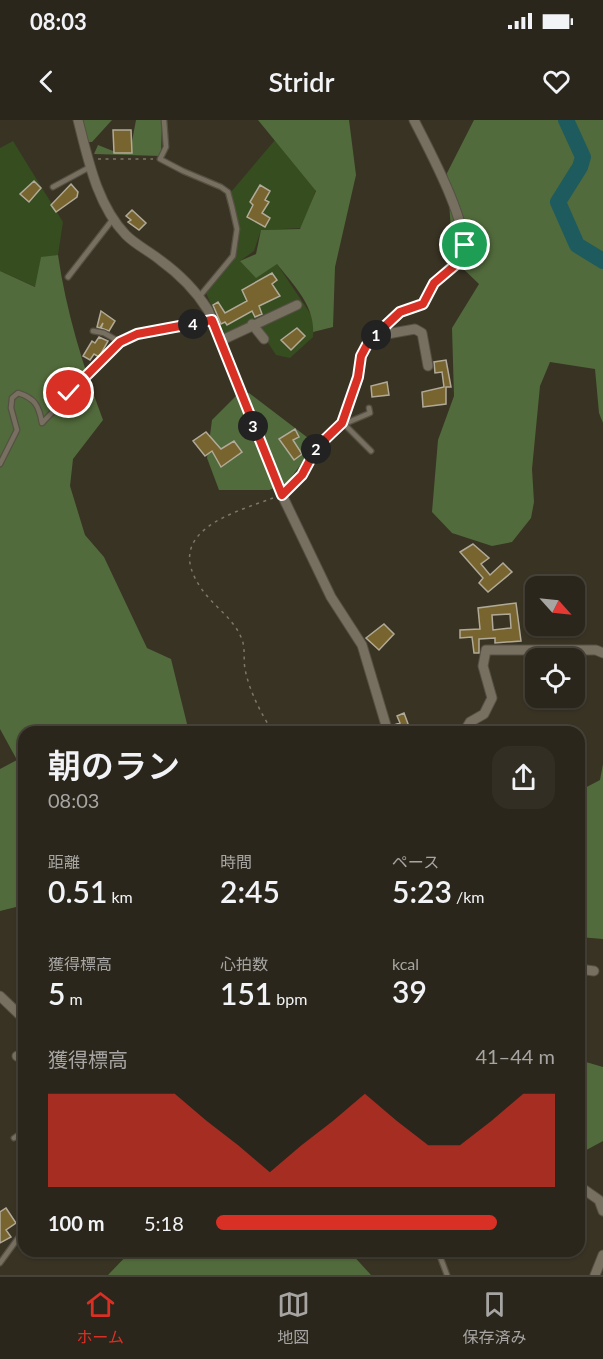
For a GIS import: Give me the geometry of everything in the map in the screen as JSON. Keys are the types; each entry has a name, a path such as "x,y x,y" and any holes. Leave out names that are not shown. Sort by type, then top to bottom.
{"street":[{"path":"78,120 89,163 108,212 124,233 162,261 199,297 212,320 282,495 332,597 362,645 386,726"},
{"path":"282,495 302,475 317,447 343,424 358,377 361,356 369,341 400,312 423,304 434,283 464,255 463,233 435,162 414,120"},
{"path":"220,341 252,324 297,305"},
{"path":"252,324 264,339"},
{"path":"376,336 415,329 422,333 428,366"},
{"path":"468,726 470,722 484,714 492,698 483,666 486,650 596,650 603,653"},
{"path":"585,970 594,971"},
{"path":"0,996 18,1013"},
{"path":"585,1190 601,1200 603,1211"},
{"path":"596,1275 603,1255"}],"lane":[{"path":"164,120 166,147 160,159 228,192 237,229 233,256 199,297"},
{"path":"53,187 89,163"},
{"path":"68,277 114,219"},
{"path":"0,464 17,430 11,408 12,398 18,393 27,396 39,406 42,423 120,342 137,334 212,320"},
{"path":"93,331 104,333 120,342"},
{"path":"369,408 370,413 343,424 371,451"},
{"path":"14,1138 18,1135"},
{"path":"0,1263 18,1238"},
{"path":"440,1257 447,1275"}],"path":[{"path":"89,163 160,159"},
{"path":"270,726 259,707 245,670 244,645 240,635 200,587 189,556 189,547 196,535 232,513 282,495"}],"green space":[{"path":"80,120 112,120 92,142 87,142"},
{"path":"136,120 162,120 161,156 94,154 98,145 118,153 130,152"},
{"path":"258,120 349,120 356,175 335,267 333,327 313,332 313,322 306,304 296,287 277,264 256,278 240,261 256,254 261,230 300,229 316,191"},
{"path":"474,120 603,120 603,423 599,413 595,369 550,362 540,386 532,469 534,502 531,518 512,542 492,546 452,533 432,512 438,440 454,396 452,328 479,284 453,259 447,173"},
{"path":"275,140 317,186 303,228 261,230 254,251 240,261 277,264 314,319 313,337 290,358 276,355 255,323 224,334 206,293 234,257 238,247 238,225 231,192"},
{"path":"13,141 63,222 58,255 41,258 36,287 0,271 0,148"},
{"path":"58,255 76,338 103,420 73,459 70,486 85,535 104,557 147,648 171,659 188,726 18,726 18,906 0,911 0,769 17,760 0,729 0,271 35,287 41,257"},
{"path":"249,393 316,444 287,483 269,490 219,490 207,458 212,420 238,394"},
{"path":"603,764 603,939 585,938 585,788 600,780"},
{"path":"585,1062 603,1067 603,1141 585,1151"},
{"path":"125,1257 354,1257 371,1275 108,1275"}],"building":[{"path":"113,130 131,130 132,153 114,153"},
{"path":"34,181 41,188 29,202 20,194"},
{"path":"71,184 78,192 77,197 56,212 51,205"},
{"path":"260,185 270,191 265,200 269,202 262,213 270,218 265,227 247,217 253,205 250,202"},
{"path":"132,210 146,223 139,230 128,222 131,220 126,216"},
{"path":"272,273 277,280 272,284 280,296 259,306 262,314 255,317 252,311 227,325 225,322 221,324 213,305 218,302 225,313 247,301 242,290"},
{"path":"101,311 115,321 109,331 101,328 103,323 100,328 97,327"},
{"path":"297,328 305,336 291,350 281,340"},
{"path":"99,337 108,341 99,357 94,354 90,360 83,356 92,341 95,343"},
{"path":"446,360 451,387 446,387 446,404 423,407 422,392 444,387 442,372 435,373 434,362"},
{"path":"387,382 389,395 372,397 371,386"},
{"path":"295,429 299,437 293,440 302,454 294,460 279,439"},
{"path":"206,432 221,449 234,441 242,452 221,467 212,451 205,456 193,441"},
{"path":"473,544 489,558 481,564 490,575 503,563 512,572 488,592 479,583 483,578 460,552"},
{"path":"516,603 521,641 495,643 495,638 479,639 479,653 474,653 472,637 460,638 460,630 480,629 478,608","holes":["510,614 511,628 493,630 492,615"]},
{"path":"384,624 394,634 379,650 366,638"},
{"path":"404,713 409,726 394,726 400,723 397,716"},
{"path":"6,1208 16,1223 6,1230 11,1237 0,1243 0,1212"}],"waterway":[{"path":"566,120 583,157 580,167 558,202 577,245 603,261"}],"route":[{"path":"69,393 120,342 137,334 212,320 282,495 302,475 317,447 342,423 358,377 361,356 369,341 400,312 423,304 430,295 434,283 460,261 464,255 465,245"}]}
